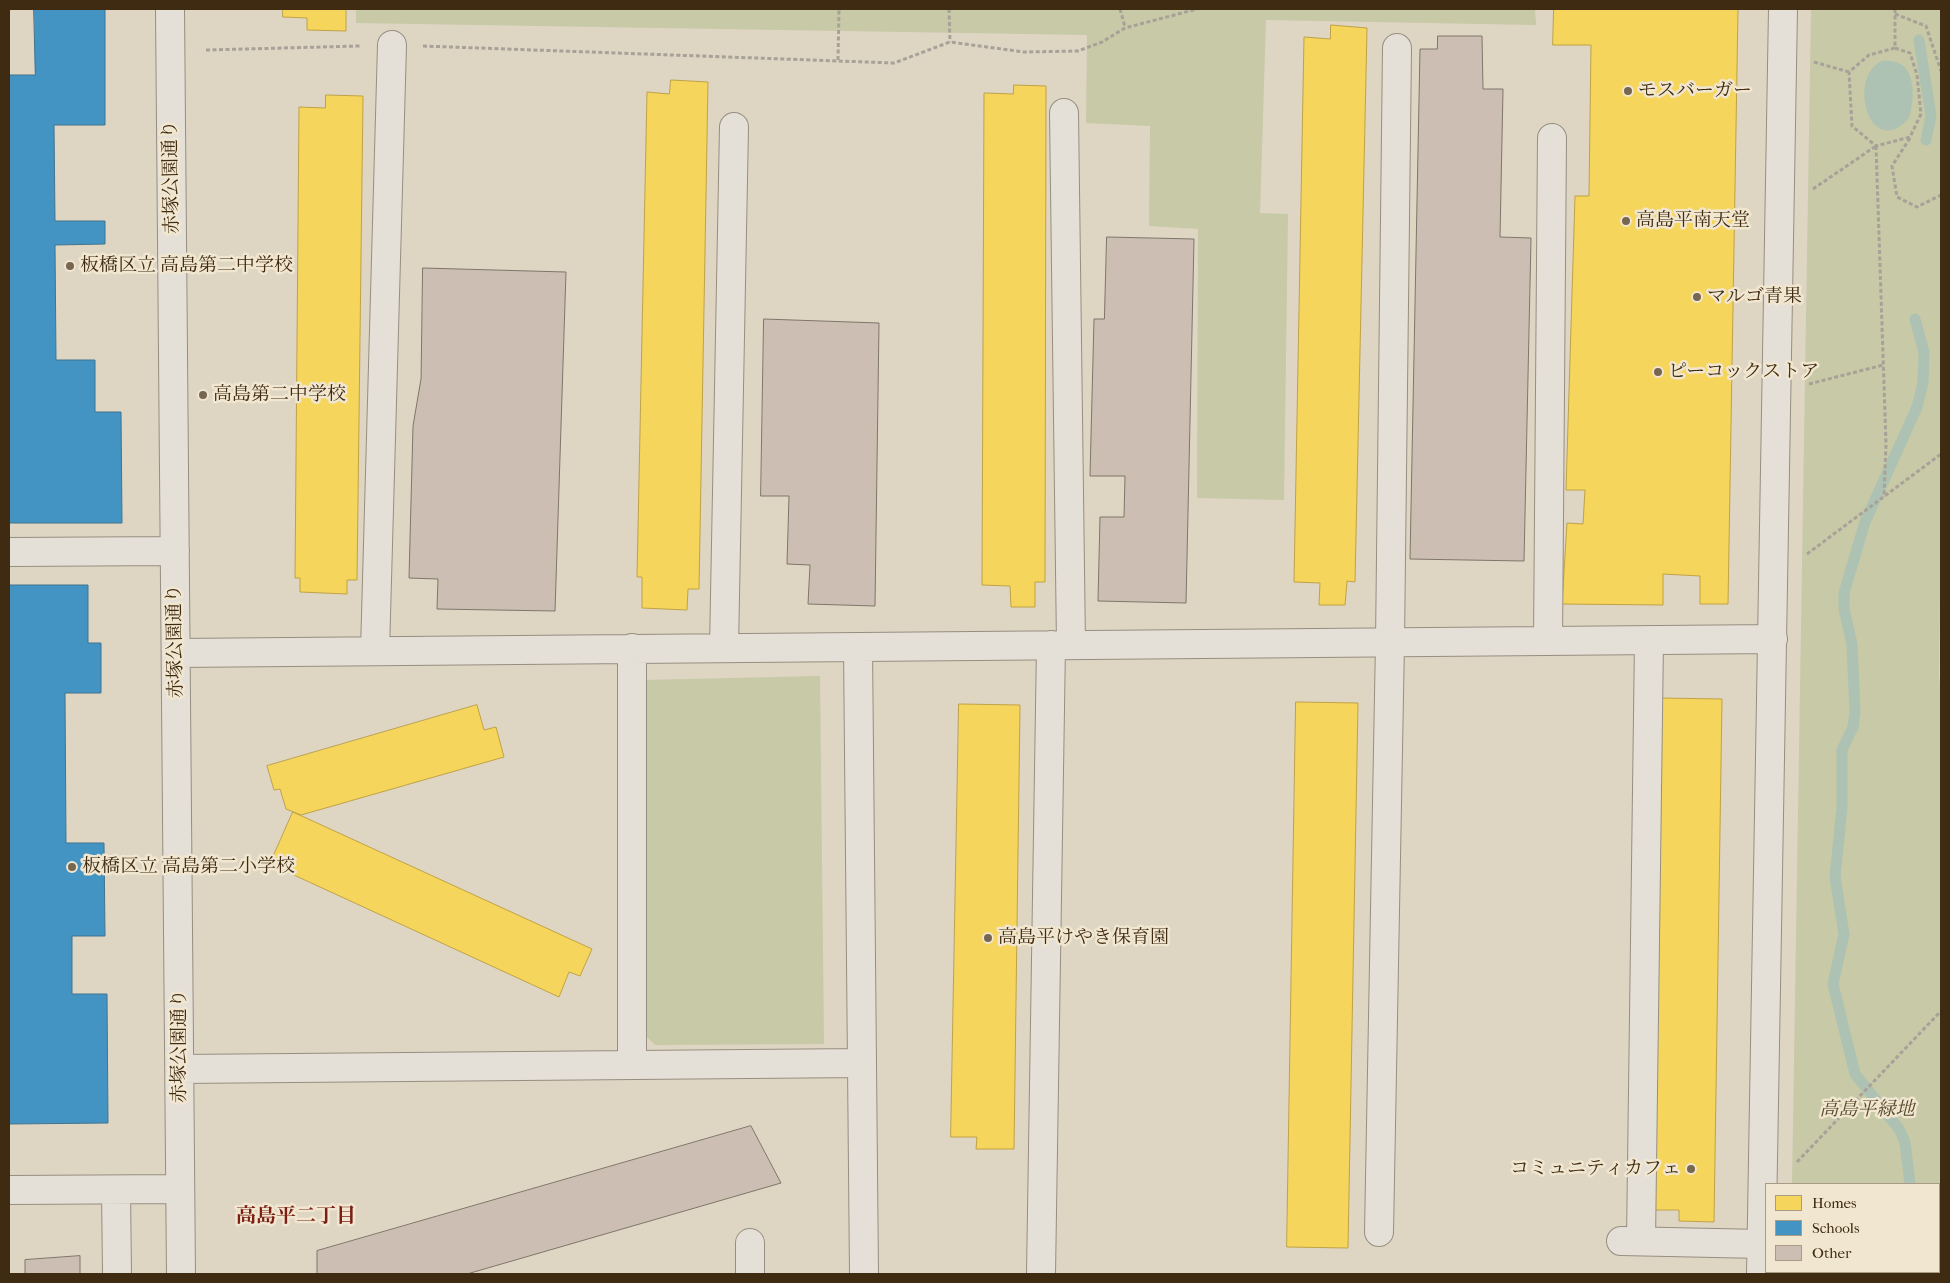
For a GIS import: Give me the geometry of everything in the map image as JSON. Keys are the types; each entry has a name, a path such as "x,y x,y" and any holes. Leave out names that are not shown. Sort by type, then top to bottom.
{"street":[{"name":"赤塚公園通り","path":"170,9 181,1274"},
{"path":"1761,1274 1783,9"},
{"path":"375,651 392,45"},
{"path":"1379,1232 1390,642 1397,48"},
{"path":"1041,1274 1061,645 1064,113"},
{"path":"724,648 734,127"},
{"path":"1548,641 1552,138"},
{"path":"9,552 175,551"},
{"path":"176,653 1773,639"},
{"path":"1649,640 1631,1241 1762,1244"},
{"path":"858,647 864,1274"},
{"path":"632,648 632,1065"},
{"path":"180,1069 861,1063"},
{"path":"9,1190 180,1189"},
{"path":"116,1190 117,1274"},
{"path":"750,1243 750,1274"}],"path":[{"path":"838,60 839,9"},
{"path":"949,9 950,42"},
{"path":"1120,9 1125,28"},
{"path":"206,50 392,45 838,60 864,64 894,63 950,42 1024,52 1078,51 1102,42 1125,28 1197,9"},
{"path":"1895,9 1895,48"},
{"path":"1895,14 1926,26 1941,71"},
{"path":"1884,497 1886,444 1876,146 1852,126 1849,72 1869,55 1895,48 1910,53 1917,75 1920,114 1910,137 1892,166 1897,197 1917,206 1941,195"},
{"path":"1780,201 1808,192 1876,146 1910,137"},
{"path":"1776,393 1883,365"},
{"path":"1774,578 1941,454"},
{"path":"1796,1162 1941,1011"}],"green space":[{"path":"356,9 1535,9 1536,25 1266,20 1260,213 1288,214 1284,500 1197,498 1198,229 1149,226 1150,126 1086,123 1087,35 356,23"},
{"name":"高島平緑地","path":"1811,9 1941,9 1941,518 1939,676 1941,693 1941,1274 1791,1274 1940,1273 1940,1183 1792,1183"},
{"path":"820,676 824,1044 655,1045 643,1033 643,680"}],"shaded area":[{"path":"1882,61 1893,61 1902,65 1911,79 1913,98 1909,118 1895,129 1883,130 1874,124 1867,112 1864,98 1866,83 1871,70"}],"building: Homes":[{"path":"283,9 346,9 346,31 307,30 307,18 283,17"},
{"path":"1554,9 1738,9 1728,604 1700,604 1700,576 1663,574 1663,605 1562,604 1567,523 1583,524 1585,490 1566,490 1575,196 1589,196 1591,45 1553,45"},
{"path":"1331,25 1367,28 1355,582 1347,581 1345,605 1319,605 1320,583 1294,582 1304,37 1330,39"},
{"path":"671,80 708,82 699,589 688,589 687,610 642,608 642,577 637,577 647,92 669,94"},
{"path":"1014,85 1046,86 1045,582 1035,582 1035,607 1011,607 1010,586 982,585 984,93 1013,94"},
{"path":"326,95 363,96 357,580 347,580 347,594 300,592 300,578 295,578 299,107 325,108"},
{"path":"1660,698 1722,699 1714,1222 1679,1221 1679,1210 1652,1210"},
{"path":"1296,702 1358,703 1348,1248 1287,1247"},
{"path":"959,704 1020,705 1014,1149 976,1149 977,1137 951,1137"},
{"path":"477,705 484,730 496,727 504,757 301,815 286,809 280,789 274,790 267,766"},
{"path":"293,812 592,949 580,976 569,972 559,997 270,864"}],"building: Schools":[{"path":"34,9 105,9 105,125 54,125 55,221 105,221 105,244 55,245 56,360 95,360 95,412 121,412 122,523 9,523 9,75 35,75"},
{"path":"9,585 88,585 88,643 101,643 101,693 65,693 66,843 104,843 105,936 72,936 72,994 107,994 108,1123 9,1124"}],"building: Other":[{"path":"1438,36 1482,36 1483,89 1503,89 1500,237 1531,238 1524,561 1410,559 1420,49 1437,49"},
{"path":"1107,237 1194,239 1186,603 1098,601 1100,517 1124,517 1125,476 1090,476 1094,319 1104,319"},
{"path":"423,268 566,272 555,611 437,609 438,579 409,578 413,426 421,379"},
{"path":"764,319 879,323 875,606 808,604 810,565 787,564 789,496 761,496"},
{"path":"751,1126 781,1183 467,1274 317,1274 317,1251"},
{"path":"80,1256 80,1274 25,1274 25,1260"}],"waterway":[{"path":"1919,40 1931,116 1926,140"},
{"path":"1910,1183 1905,1142 1899,1129 1855,1074 1833,984 1844,934 1835,877 1842,808 1842,750 1853,727 1855,712 1852,644 1844,609 1844,593 1865,522 1917,407 1923,383 1924,352 1915,319"}],"place":[{"name":"モスバーガー","path":"1628,91"},
{"name":"高島平南天堂","path":"1626,221"},
{"name":"板橋区立 高島第二中学校","path":"70,266"},
{"name":"マルゴ青果","path":"1697,297"},
{"name":"ピーコックストア","path":"1658,372"},
{"name":"高島第二中学校","path":"203,395"},
{"name":"板橋区立 高島第二小学校","path":"72,867"},
{"name":"高島平けやき保育園","path":"988,938"},
{"name":"コミュニティカフェ","path":"1691,1169"}],"district":[{"name":"高島平二丁目","path":"296,1217"}]}
